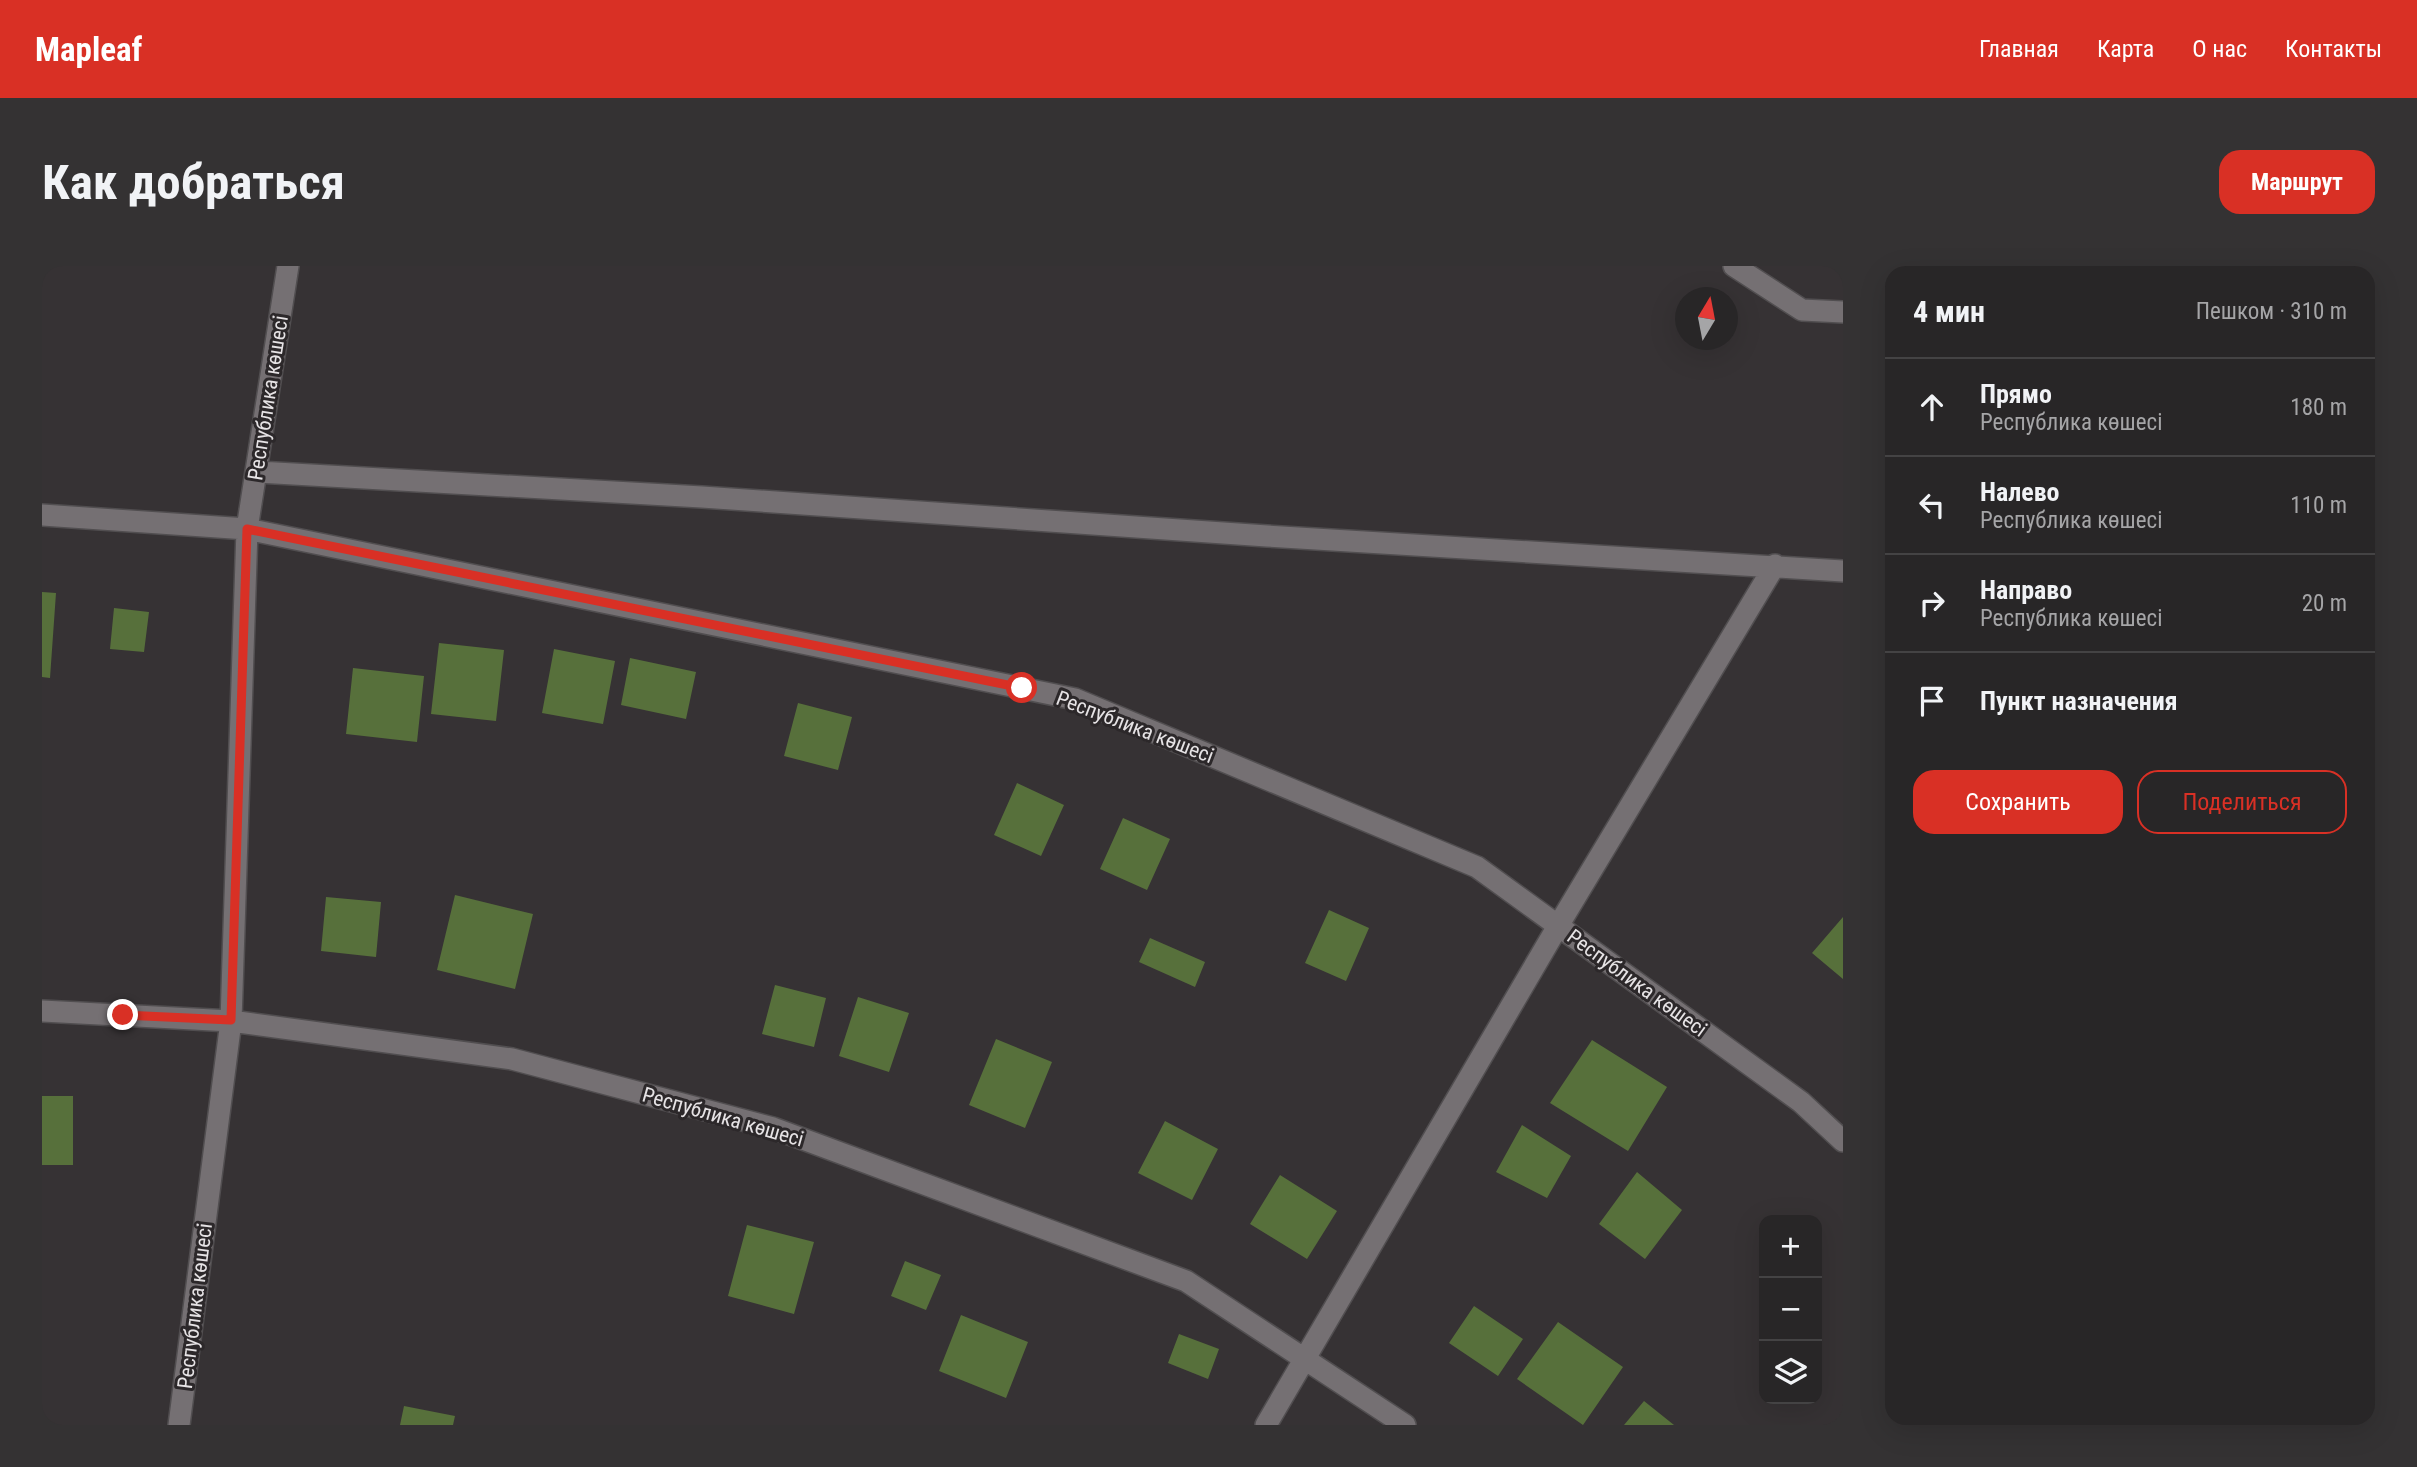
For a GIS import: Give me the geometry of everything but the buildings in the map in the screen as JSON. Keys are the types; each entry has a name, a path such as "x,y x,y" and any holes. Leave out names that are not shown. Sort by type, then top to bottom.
{"street":[{"name":"Республика көшесі","path":"180,1425 231,1020 247,529 288,266"},
{"path":"1734,266 1802,310 1843,312"},
{"path":"258,472 702,497 1267,536 1843,571"},
{"name":"Республика көшесі","path":"42,516 247,529 1075,699 1477,867 1801,1102 1843,1141"},
{"path":"1266,1425 1558,926 1774,565"},
{"name":"Республика көшесі","path":"42,1011 231,1020 512,1059 774,1128 1186,1281 1405,1425"}],"route":[{"path":"123,1015 231,1020 247,529 1022,688"}]}
